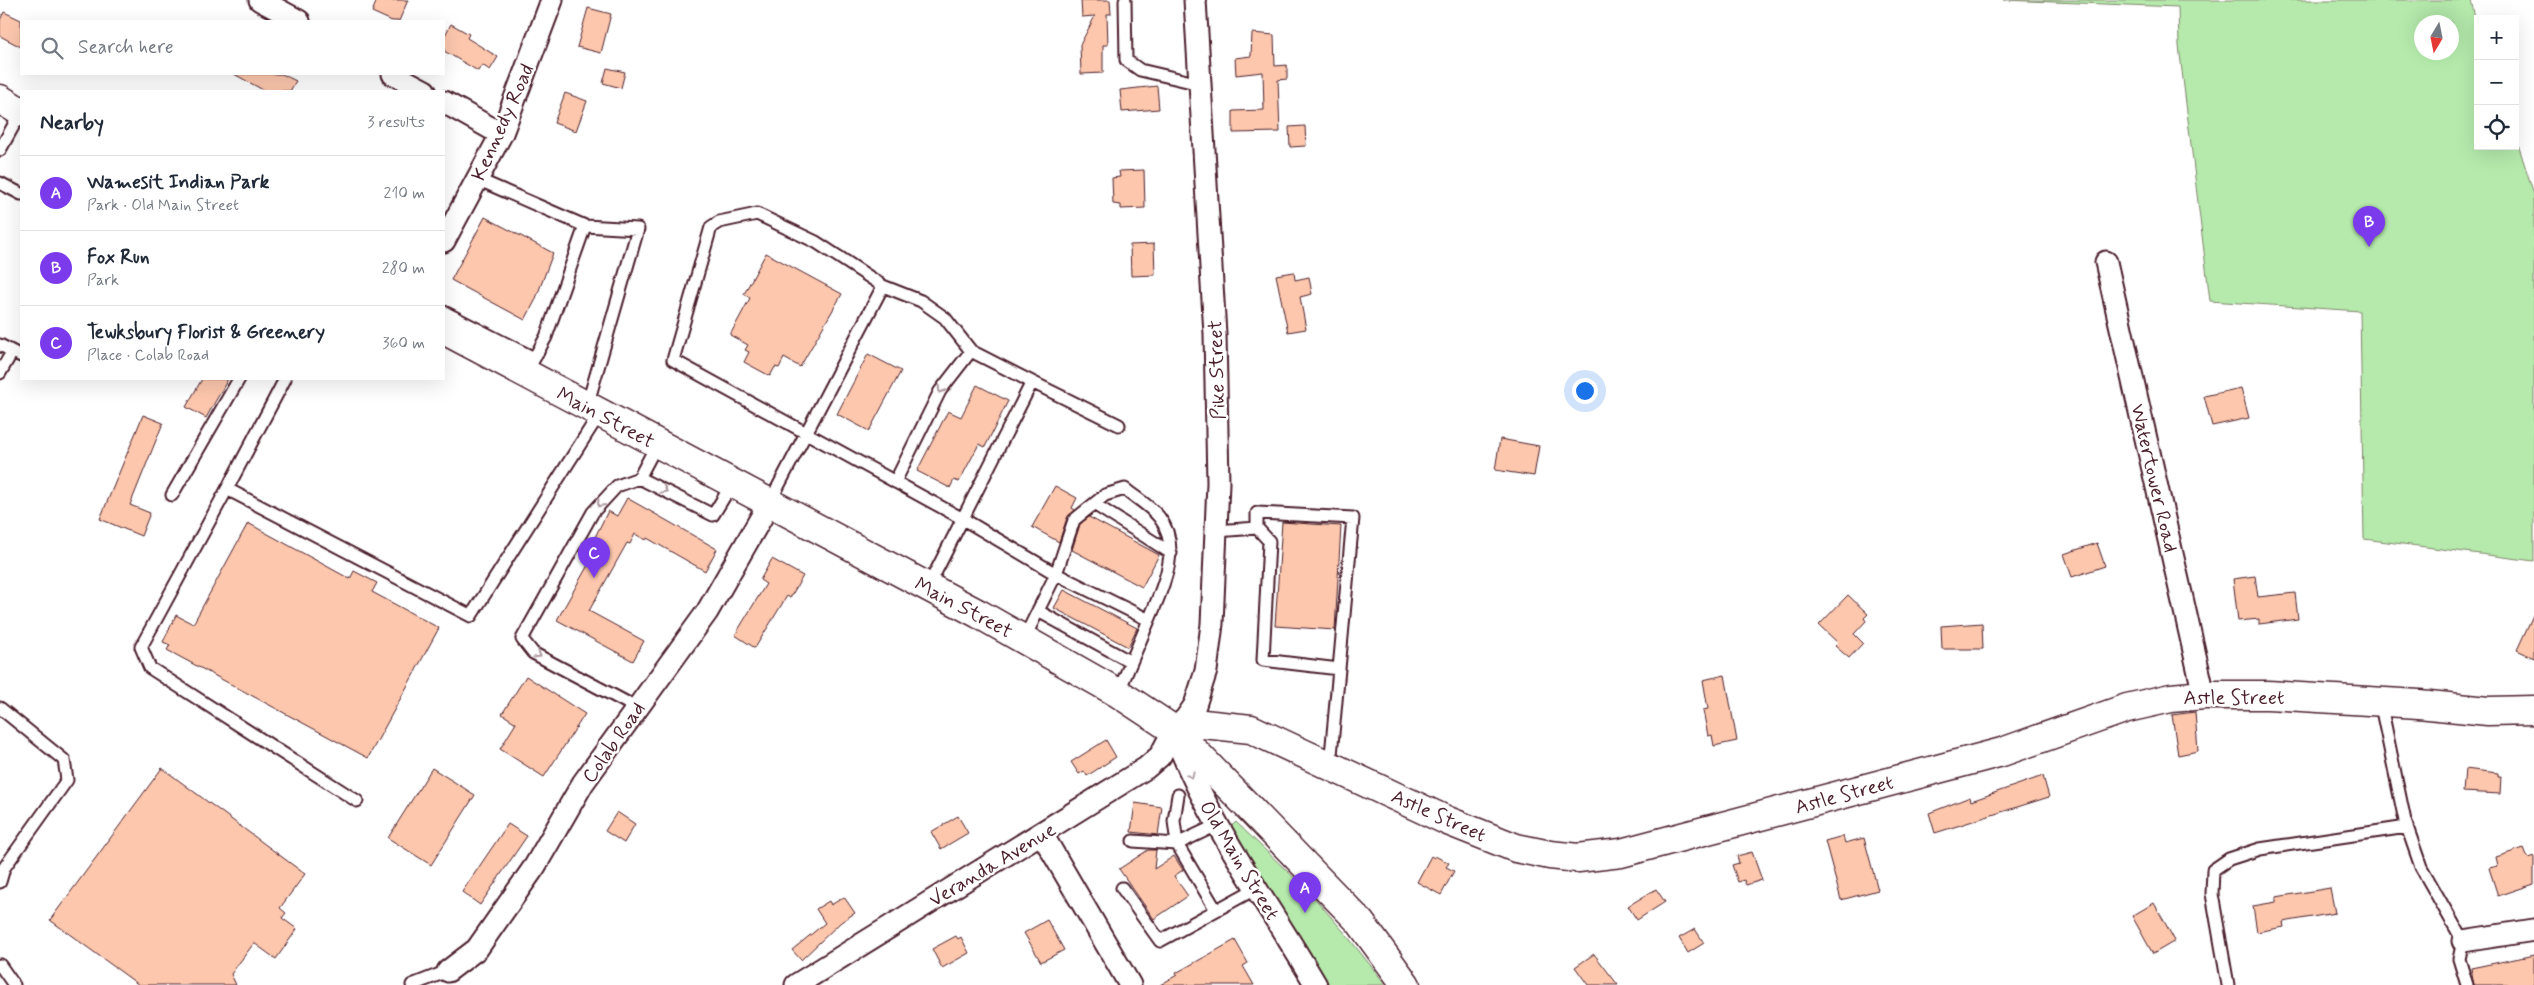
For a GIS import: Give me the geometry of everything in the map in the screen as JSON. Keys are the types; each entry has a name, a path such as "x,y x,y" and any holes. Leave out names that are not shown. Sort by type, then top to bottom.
{"street":[{"path":"260,0 296,20"},
{"name":"Kennedy Road","path":"445,239 501,134 552,0"},
{"name":"Pike Street","path":"1174,730 1186,718 1195,704 1206,671 1212,624 1216,531 1218,446 1215,334 1195,0"},
{"path":"395,75 422,90"},
{"path":"0,99 20,111"},
{"path":"445,103 501,134"},
{"name":"Watertower Road","path":"2106,262 2204,695"},
{"name":"Main Street","path":"445,330 530,366 594,410 928,587 1118,693 1174,730 1360,922 1406,985"},
{"name":"Colab Road","path":"448,971 477,949 535,866 583,783 707,612 769,504"},
{"name":"Astle Street","path":"1174,730 1203,724 1251,729 1456,824 1509,845 1550,855 1590,858 1621,853 2002,752 2150,702 2204,695 2268,695 2380,701 2488,711 2534,710"},
{"name":"Old Main Street","path":"1174,730 1188,768 1217,825 1316,985"},
{"name":"Veranda Avenue","path":"796,985 1146,768 1160,756 1174,730"},
{"path":"1042,834 1130,985"},
{"path":"2463,941 2534,930"}],"lane":[{"path":"1125,0 1126,60 1140,70 1200,84"},
{"path":"0,150 20,114"},
{"path":"227,489 471,616 594,410 638,229 585,226 477,179"},
{"path":"0,182 20,193"},
{"path":"1118,425 971,351 945,318 921,301 883,286 816,242 757,214 719,222 711,227 673,360 963,519 1056,574 1149,620"},
{"path":"445,313 530,366 546,337 585,226"},
{"path":"769,504 883,286"},
{"path":"0,345 17,354 0,373"},
{"path":"895,482 940,391 971,351"},
{"path":"172,495 238,380"},
{"path":"284,380 141,646 150,668 357,800"},
{"path":"928,587 1032,382"},
{"path":"637,708 533,653 522,638 593,512 616,486 639,478 657,444"},
{"path":"639,478 713,515 732,484"},
{"path":"1024,640 1056,574 1074,520 1105,495 1125,489 1158,515 1166,528 1170,554 1163,587 1118,693"},
{"path":"1094,504 1170,554"},
{"path":"1330,766 1339,670 1353,518 1257,513 1257,528 1269,542 1263,660 1339,670"},
{"path":"1216,531 1257,528"},
{"path":"1038,611 1132,662"},
{"path":"2380,701 2407,826 2421,867 2463,941 2459,959 2467,985"},
{"path":"0,708 64,760 67,780 4,868 0,882"},
{"path":"1178,796 1174,821 1177,844 1216,910"},
{"path":"1133,841 1177,844 1217,825"},
{"path":"2228,985 2212,894 2213,870 2229,859 2260,850 2407,826"},
{"path":"1122,888 1160,941 1255,889"},
{"path":"0,965 14,985"},
{"path":"412,985 448,971"}],"green space":[{"path":"2003,0 2471,0 2474,15 2474,150 2519,150 2519,147 2534,194 2534,561 2364,539 2360,311 2210,301 2179,46 2178,7"},
{"path":"1236,822 1311,894 1386,985 1328,985 1229,828"}],"building":[{"path":"377,0 408,0 399,20 390,20 372,12"},
{"path":"1081,0 1110,0 1111,14 1107,14 1108,45 1103,45 1103,73 1081,74 1080,45 1095,16 1082,17"},
{"path":"588,8 611,14 601,53 577,47"},
{"path":"4,12 21,20 20,46 0,36 0,20"},
{"path":"451,24 469,34 467,38 498,57 490,70 482,65 478,71 445,52 445,35"},
{"path":"1252,33 1274,35 1275,66 1287,65 1287,79 1278,80 1280,132 1233,133 1233,111 1264,110 1263,72 1236,75 1235,58 1251,56"},
{"path":"607,68 625,72 621,88 603,83"},
{"path":"236,75 284,75 296,81 291,90 263,90"},
{"path":"1157,86 1159,109 1122,112 1120,90"},
{"path":"565,93 587,101 576,131 554,123"},
{"path":"1305,126 1306,146 1290,147 1289,127"},
{"path":"1144,170 1145,208 1121,209 1121,205 1113,204 1112,178 1120,177 1119,171"},
{"path":"485,217 553,253 535,301 525,320 451,280"},
{"path":"1154,244 1155,275 1131,276 1130,245"},
{"path":"766,253 842,294 800,367 784,358 779,368 775,367 770,376 744,362 749,352 745,350 748,345 730,335 750,298 744,294"},
{"path":"1294,272 1295,280 1309,277 1312,294 1300,297 1306,329 1288,332 1276,275"},
{"path":"868,354 901,371 869,431 837,414"},
{"path":"201,380 227,380 206,418 186,407"},
{"path":"977,385 1008,401 985,447 979,444 959,482 954,480 950,488 917,471 948,411 961,417"},
{"path":"2241,388 2249,418 2212,426 2204,396"},
{"path":"143,415 163,423 130,505 150,513 141,536 100,519"},
{"path":"1500,439 1539,446 1534,476 1495,470"},
{"path":"1055,486 1077,498 1072,508 1075,510 1067,518 1059,542 1032,527"},
{"path":"627,498 717,549 705,571 647,538 646,540 635,534 630,544 627,543 589,611 644,641 633,661 557,620 601,542 594,539 608,511 617,516"},
{"path":"1089,517 1159,555 1142,587 1072,550 1080,524"},
{"path":"1282,522 1341,526 1335,630 1275,626"},
{"path":"248,523 350,579 354,571 377,583 372,592 439,628 368,758 167,650 170,645 163,642 176,615 193,624"},
{"path":"2097,543 2105,566 2072,577 2064,554"},
{"path":"772,559 803,576 790,598 787,596 755,648 735,635 766,584 760,580"},
{"path":"2255,576 2258,597 2295,593 2298,619 2259,624 2259,619 2238,621 2233,579"},
{"path":"1064,590 1137,628 1128,647 1054,608"},
{"path":"1848,595 1868,614 1864,618 1866,621 1854,634 1863,643 1849,658 1835,646 1838,643 1819,625"},
{"path":"2534,613 2534,658 2517,650"},
{"path":"1982,623 1983,649 1942,649 1941,626"},
{"path":"1725,675 1737,741 1714,746 1712,735 1708,736 1703,710 1708,709 1703,680"},
{"path":"526,676 585,714 544,777 500,749 516,723 502,714"},
{"path":"2195,712 2198,751 2178,755 2172,715"},
{"path":"1106,740 1116,757 1087,776 1084,771 1079,774 1071,762"},
{"path":"162,768 305,874 280,908 286,913 282,918 297,929 276,959 254,943 231,974 236,985 139,985 50,920"},
{"path":"432,768 475,795 431,865 388,838"},
{"path":"2465,769 2498,773 2498,776 2501,776 2500,794 2463,792"},
{"path":"2043,776 2049,797 1935,833 1929,813 1970,797 1971,801"},
{"path":"1135,803 1162,807 1158,835 1131,832"},
{"path":"617,812 635,824 624,843 605,831"},
{"path":"958,816 968,833 941,849 931,832"},
{"path":"508,824 527,836 480,905 462,892"},
{"path":"1843,836 1845,843 1864,838 1878,890 1841,900 1825,841"},
{"path":"2524,848 2528,858 2534,856 2534,884 2498,896 2489,868 2498,866 2496,857"},
{"path":"1148,850 1156,850 1154,869 1174,856 1183,870 1174,876 1188,896 1154,919 1119,869"},
{"path":"1752,852 1762,880 1746,885 1744,880 1738,882 1732,865 1739,863 1737,856"},
{"path":"1431,856 1449,863 1446,867 1454,871 1441,895 1417,882"},
{"path":"2330,888 2335,913 2283,922 2284,927 2257,932 2253,906 2276,902 2276,897"},
{"path":"1656,889 1665,902 1637,920 1628,906"},
{"path":"844,897 855,913 841,922 801,960 792,950 825,923 816,909 829,901 831,905"},
{"path":"2154,903 2175,941 2153,954 2132,916"},
{"path":"1047,920 1064,950 1041,962 1024,933"},
{"path":"1695,929 1704,943 1688,953 1679,938"},
{"path":"956,936 958,939 961,937 969,953 942,968 932,949"},
{"path":"1235,940 1248,963 1243,966 1254,985 1160,985 1177,975 1176,973"},
{"path":"1594,954 1618,985 1588,985 1575,967"},
{"path":"2534,955 2534,985 2474,985 2471,968"}],"place":[{"name":"Fox Run","path":"2369,247"},
{"name":"Tewksbury Florist & Greenery","path":"594,578"},
{"name":"Wamesit Indian Park","path":"1305,913"}]}
